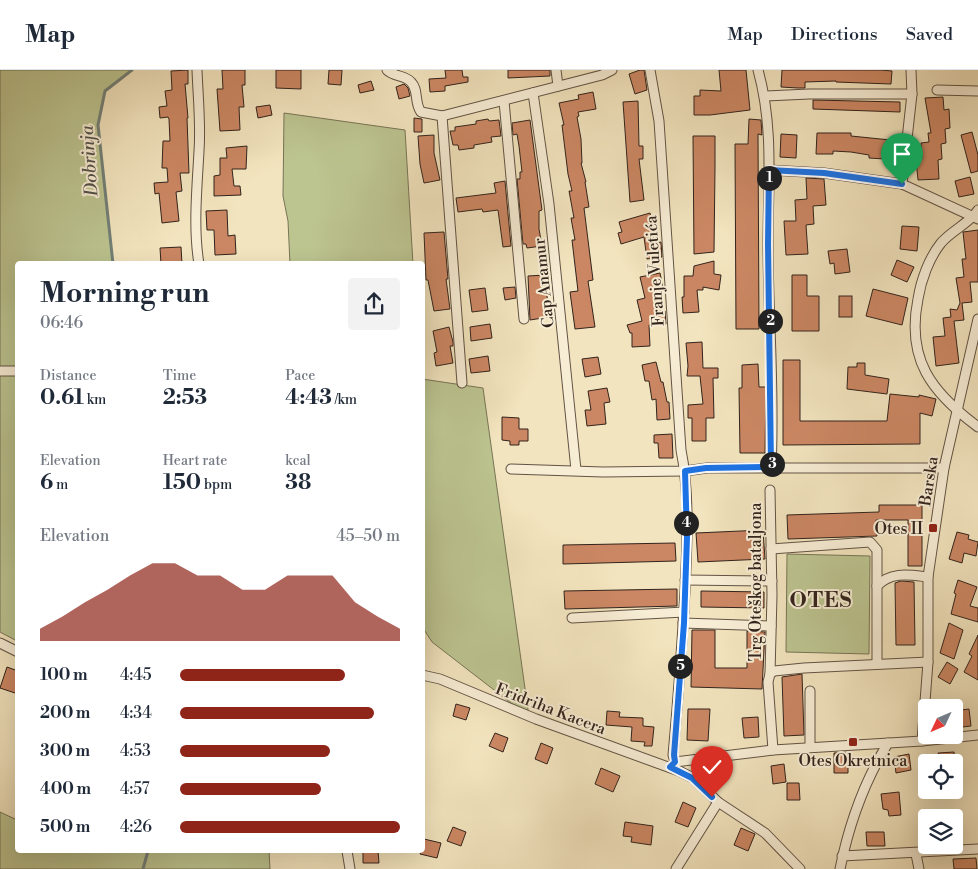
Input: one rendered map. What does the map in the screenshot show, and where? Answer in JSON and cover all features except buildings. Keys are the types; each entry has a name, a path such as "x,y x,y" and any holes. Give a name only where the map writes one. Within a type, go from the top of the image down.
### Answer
{"street":[{"path":"197,70 199,150 196,185 198,260"},
{"path":"387,70 393,75 409,79 412,83 417,106 421,112 442,116 602,75 612,70"},
{"path":"556,70 558,86"},
{"name":"Franje Vuletića","path":"650,70 659,121 681,450 685,471"},
{"path":"758,70 766,96 769,120 768,244 771,467"},
{"path":"902,184 912,94 911,70"},
{"path":"937,90 978,90"},
{"name":"Cap Anamur","path":"533,93 549,204 576,470"},
{"path":"766,96 912,94"},
{"name":"Cap Anamur","path":"504,100 524,319"},
{"path":"442,116 462,383"},
{"path":"769,170 824,173 902,184 977,215"},
{"path":"977,215 955,229 941,244 921,284 913,324 916,348 924,371 933,385 956,409 978,427"},
{"name":"Barska","path":"925,699 928,662 928,577 944,468 978,319"},
{"path":"0,371 15,371"},
{"path":"511,469 603,472 771,467 944,468"},
{"path":"685,471 687,537 684,623 672,764 773,750 918,741"},
{"name":"Trg Oteškog bataljona","path":"770,490 772,581 770,674 768,682 773,750"},
{"path":"771,550 870,542 877,550 877,664"},
{"path":"877,586 888,577 905,575 928,577"},
{"path":"685,580 772,581"},
{"path":"572,618 684,612"},
{"path":"684,623 771,626"},
{"path":"0,643 15,650"},
{"name":"Trg Oteškog bataljona","path":"770,674 779,670 804,668 928,662"},
{"name":"Fridriha Kacera","path":"425,676 440,679 536,720 672,764 692,778 718,802 765,833 800,869"},
{"path":"810,691 810,747"},
{"path":"963,737 978,735"},
{"path":"840,869 855,808 877,761 888,743"},
{"path":"676,869 718,802"},
{"path":"842,856 916,854 978,849"},
{"path":"347,853 350,869"},
{"path":"916,854 919,869"}],"green space":[{"path":"0,70 132,70 105,91 98,125 113,261 15,261 15,640 0,632"},
{"path":"284,113 405,130 413,261 290,261 288,221 283,196"},
{"path":"425,379 483,388 529,717 432,642 425,631"},
{"path":"787,554 870,556 869,654 786,652"},
{"path":"0,812 15,819 15,853 269,853 270,869 0,869"}],"waterway":[{"name":"Dobrinja","path":"113,261 98,125 105,91 132,70"},
{"name":"Dobrinja","path":"143,869 147,853"}],"place":[{"name":"Otes II","path":"933,528"},
{"name":"Otes Okretnica","path":"853,742"}],"district":[{"name":"OTES","path":"821,600"}],"route":[{"path":"712,797 692,778 670,767 675,762 684,623 687,537 685,471 706,468 771,467 769,170 824,173 902,184"}]}
